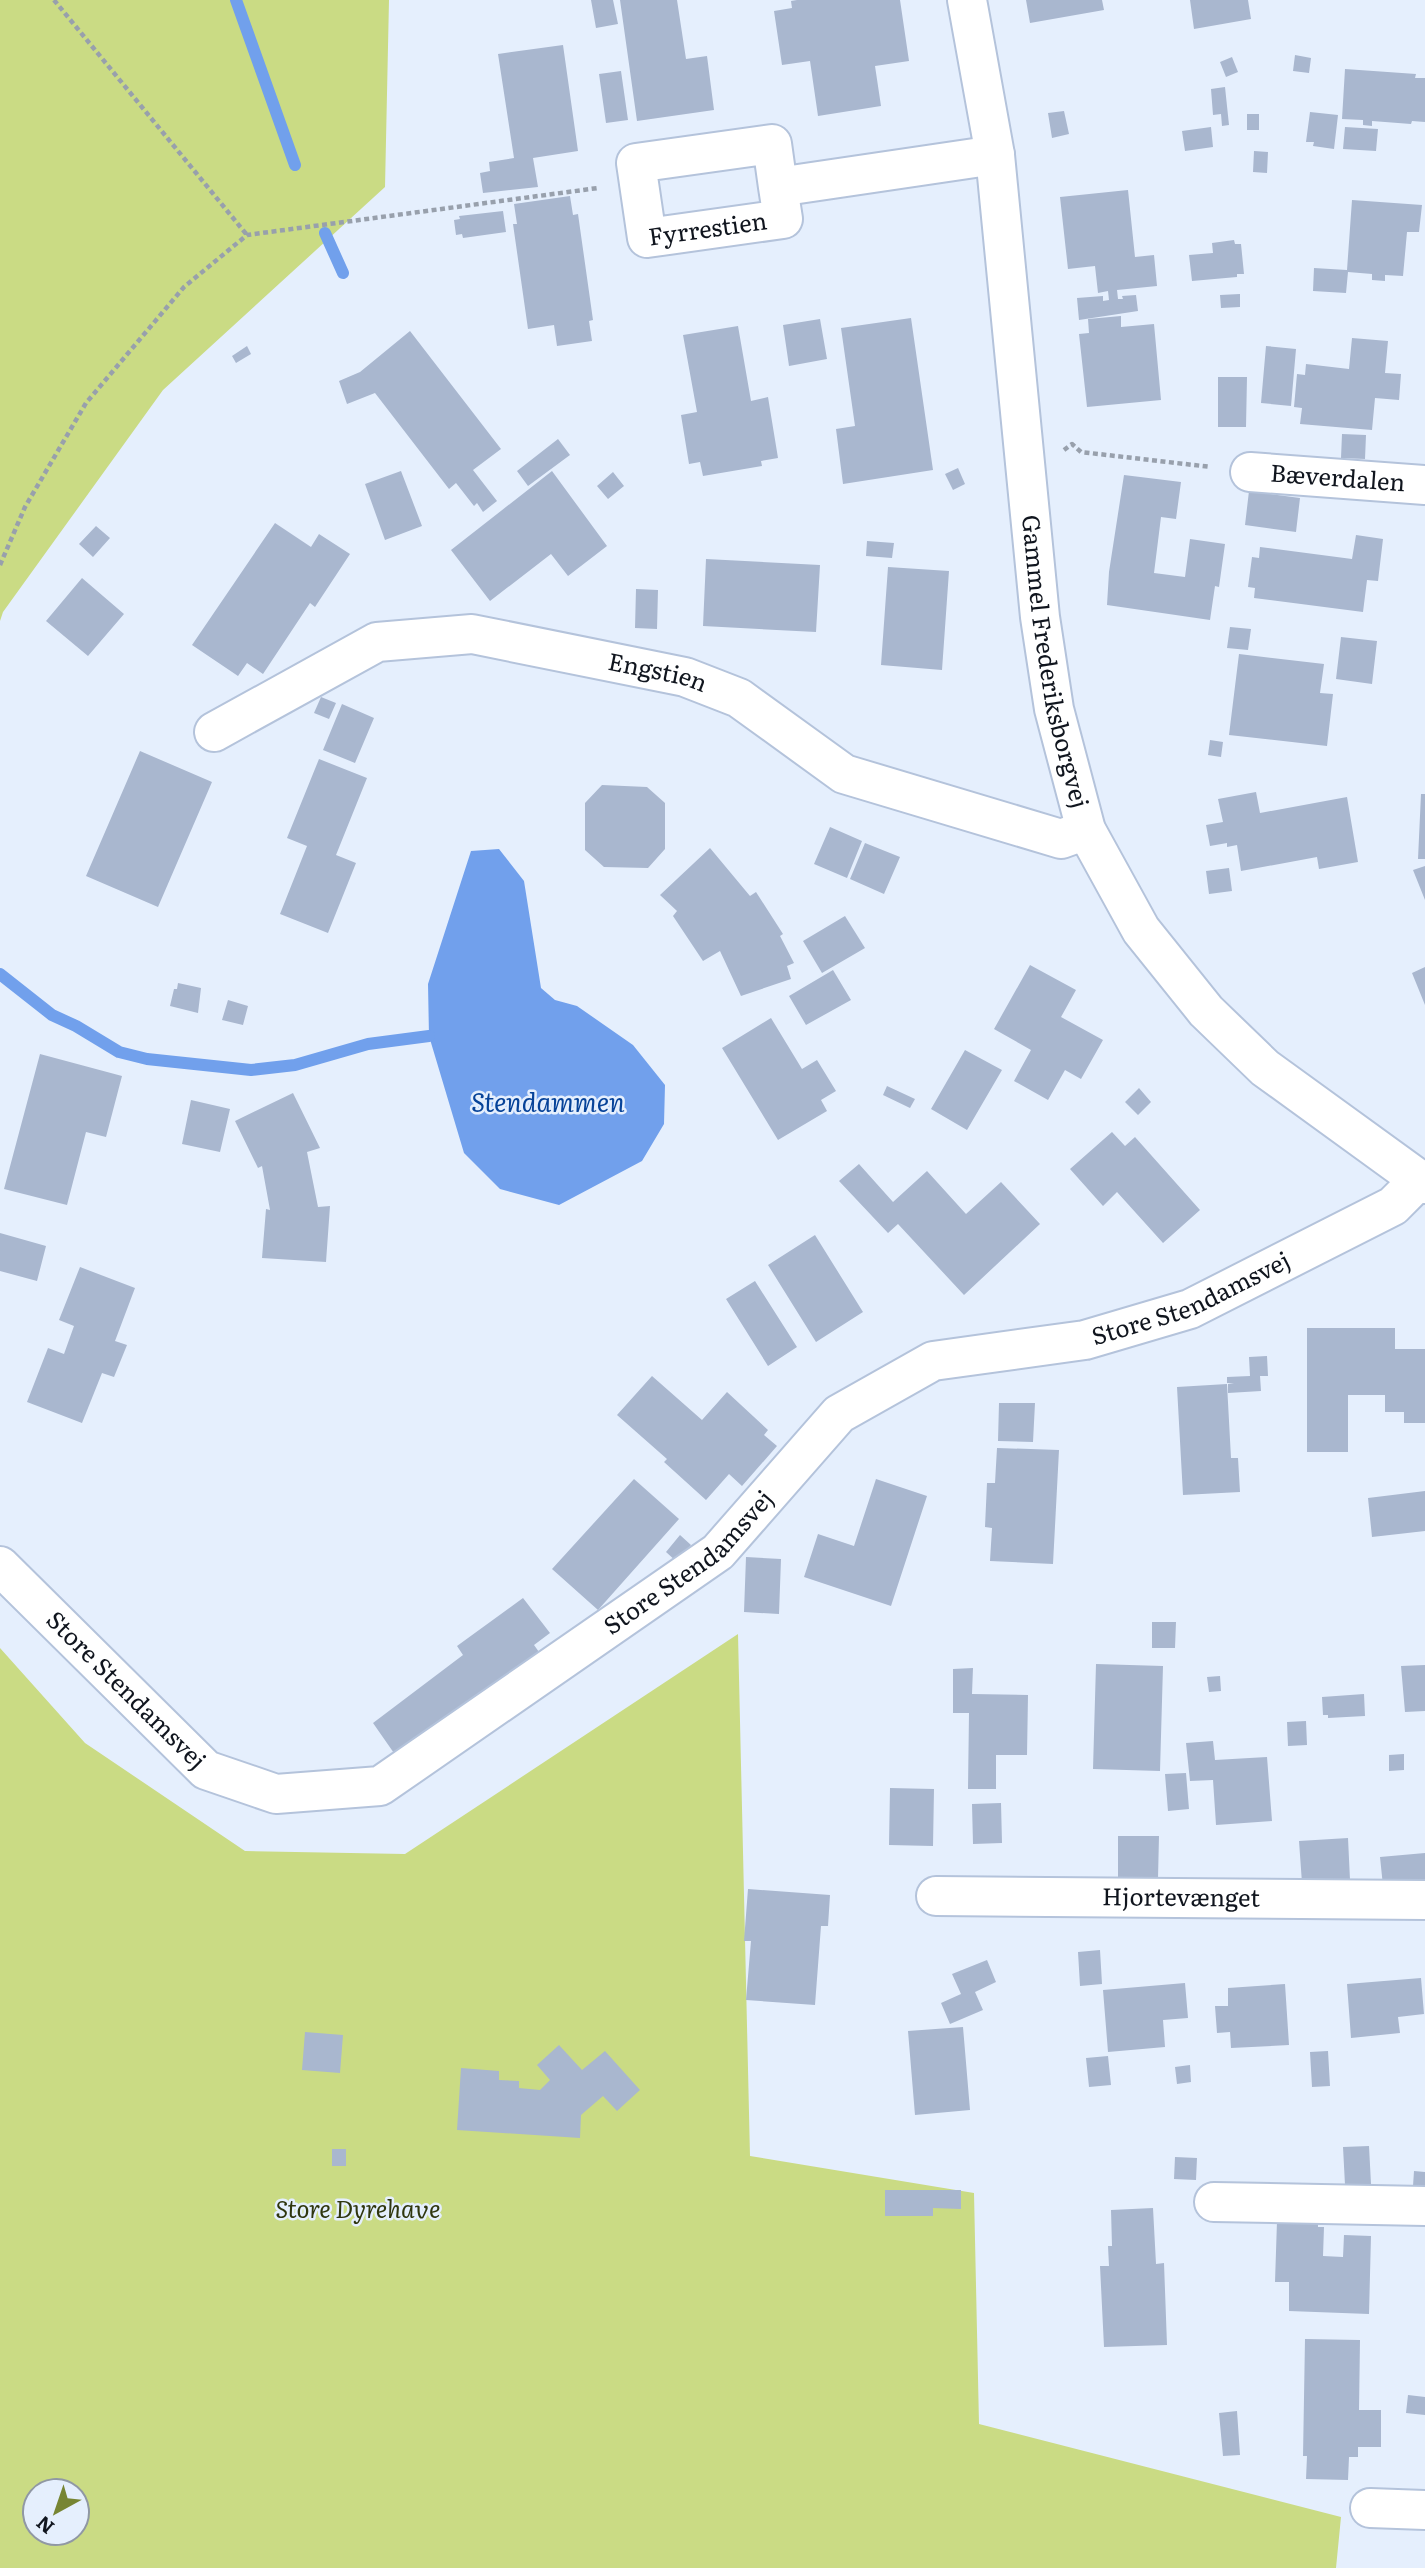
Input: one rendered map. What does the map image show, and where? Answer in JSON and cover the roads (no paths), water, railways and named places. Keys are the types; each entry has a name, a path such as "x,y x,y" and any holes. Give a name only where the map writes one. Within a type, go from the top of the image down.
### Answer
{"street":[{"name":"Gammel Frederiksborgvej","path":"967,0 995,155 1040,617 1054,709 1086,830 1141,930 1206,1011 1265,1068 1422,1182"},
{"name":"Fyrrestien","path":"772,144 778,187 783,219 647,238 636,163 772,144"},
{"name":"Fyrrestien","path":"778,187 995,155"},
{"name":"Bæverdalen","path":"1250,472 1425,485"},
{"name":"Engstien","path":"214,732 377,642 472,634 685,677 739,698 844,774 1061,839 1086,830"},
{"name":"Store Stendamsvej","path":"0,1566 206,1770 276,1794 380,1786 718,1552 839,1414 933,1361 1085,1340 1190,1309 1393,1206 1422,1182"},
{"name":"Hjortevænget","path":"936,1896 1425,1900"},
{"path":"1214,2202 1425,2206"},
{"path":"1370,2508 1425,2510"}],"water":[{"name":"Stendammen","path":"499,849 524,881 541,988 555,1000 577,1006 633,1045 665,1085 664,1124 642,1161 559,1205 500,1189 464,1153 429,1036 428,984 471,851"}],"waterway":[{"path":"236,0 295,165"},
{"path":"325,233 343,273"},
{"path":"0,974 52,1015 119,1052 147,1059 251,1070 295,1065 368,1044 429,1036"}],"park label":[{"name":"Store Dyrehave","path":"358,2210"}]}
